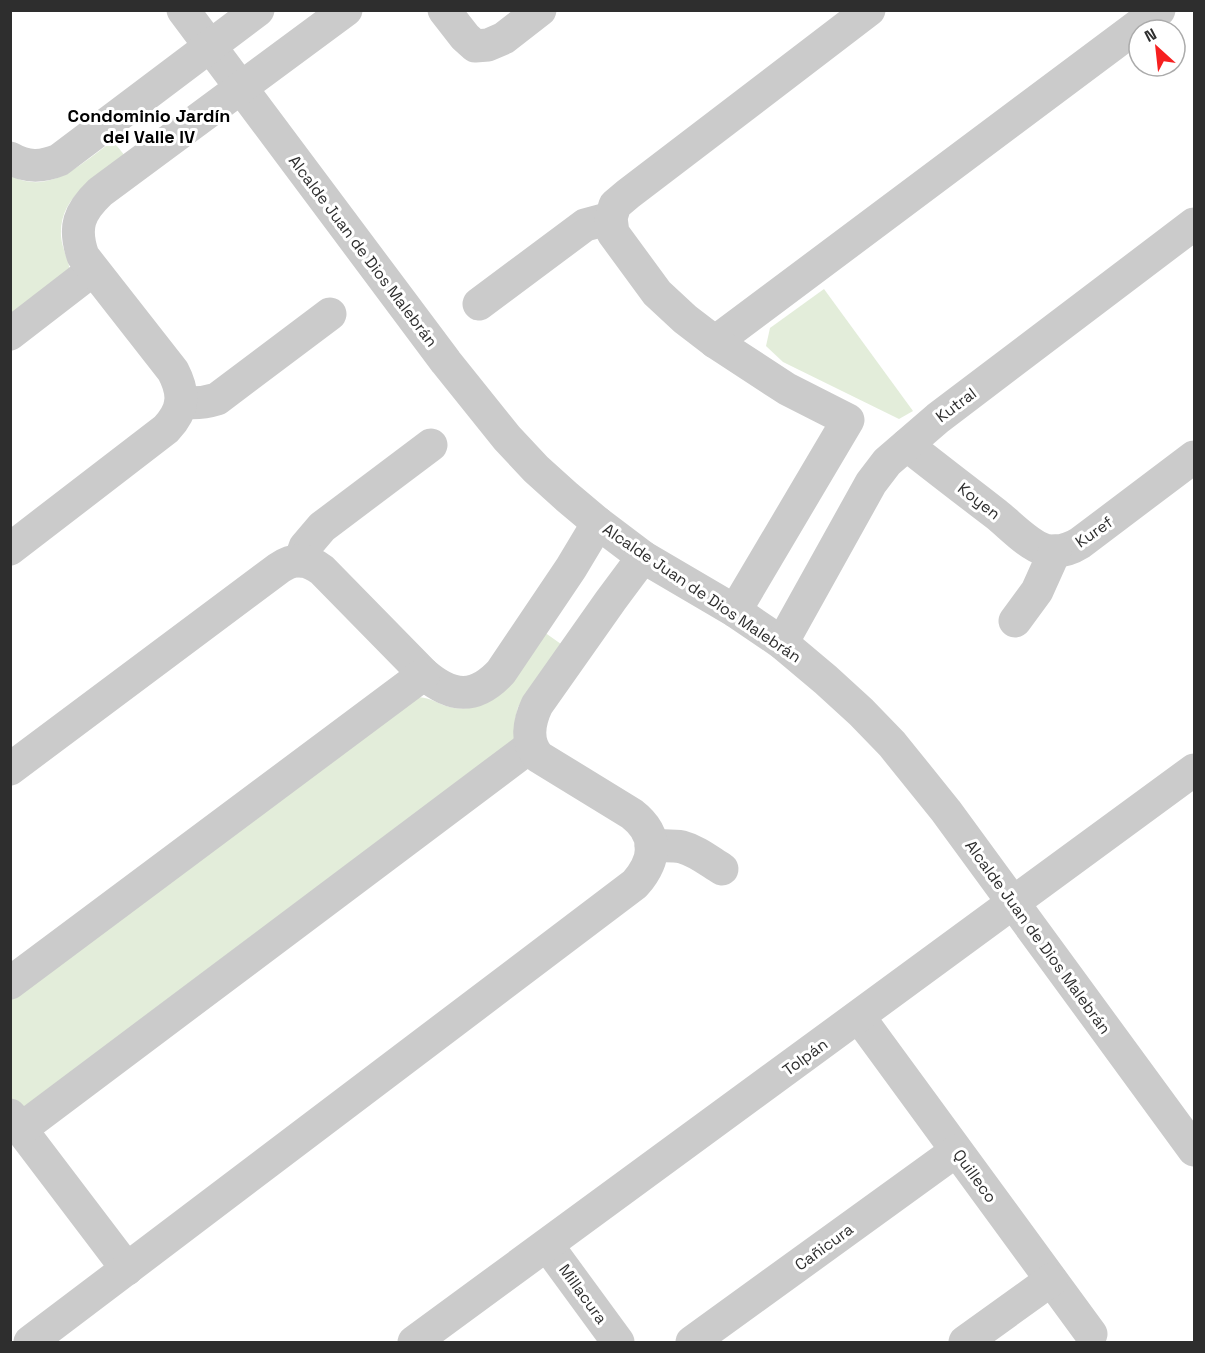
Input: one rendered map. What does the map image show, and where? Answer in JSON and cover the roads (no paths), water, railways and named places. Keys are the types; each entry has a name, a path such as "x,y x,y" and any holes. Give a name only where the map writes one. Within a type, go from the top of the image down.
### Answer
{"street":[{"name":"Alcalde Juan de Dios Malebrán","path":"183,10 446,362 507,438 537,469 598,523 643,557 735,611 782,644 826,680 892,744 946,811 1194,1150"},
{"path":"10,158 17,162 38,166 49,165 59,160 258,10"},
{"path":"10,549 166,429 179,412 181,393 173,371 83,256 78,224 83,212 100,192 345,10"},
{"path":"444,10 465,38 475,46 488,45 504,38 540,10"},
{"path":"735,611 848,420 787,389 715,342 685,319 657,293 613,233 611,218 615,205 628,194 869,10"},
{"path":"715,342 1159,10"},
{"path":"479,304 585,225 611,218"},
{"name":"Kutral","path":"782,644 871,483 887,462 938,418 1194,224"},
{"path":"10,334 93,270"},
{"path":"181,402 194,404 217,399 330,314"},
{"path":"300,561 305,547 322,527 431,445"},
{"name":"Koyen","path":"907,445 1031,542 1038,547 1055,551"},
{"name":"Kuref","path":"1015,621 1044,579 1055,551 1080,543 1194,457"},
{"path":"10,769 279,568 300,561 309,562 322,570 424,674 442,687 459,692 477,690 494,679 508,662 598,523"},
{"path":"30,1342 634,884 644,874 649,865 651,846 648,831 638,818 545,762 534,752 529,732 537,705 643,557"},
{"path":"10,983 424,674"},
{"path":"127,1269 16,1122 531,746"},
{"name":"Tolpán","path":"414,1342 1194,772"},
{"path":"651,846 682,847 691,850 722,870"},
{"name":"Quilleco","path":"859,1017 1091,1334"},
{"name":"Cañicura","path":"692,1342 956,1151"},
{"name":"Millacura","path":"547,1245 618,1342"},
{"path":"965,1342 1051,1280"}],"district":[{"name":"Condominio Jardín del Valle IV","path":"149,125"}]}
